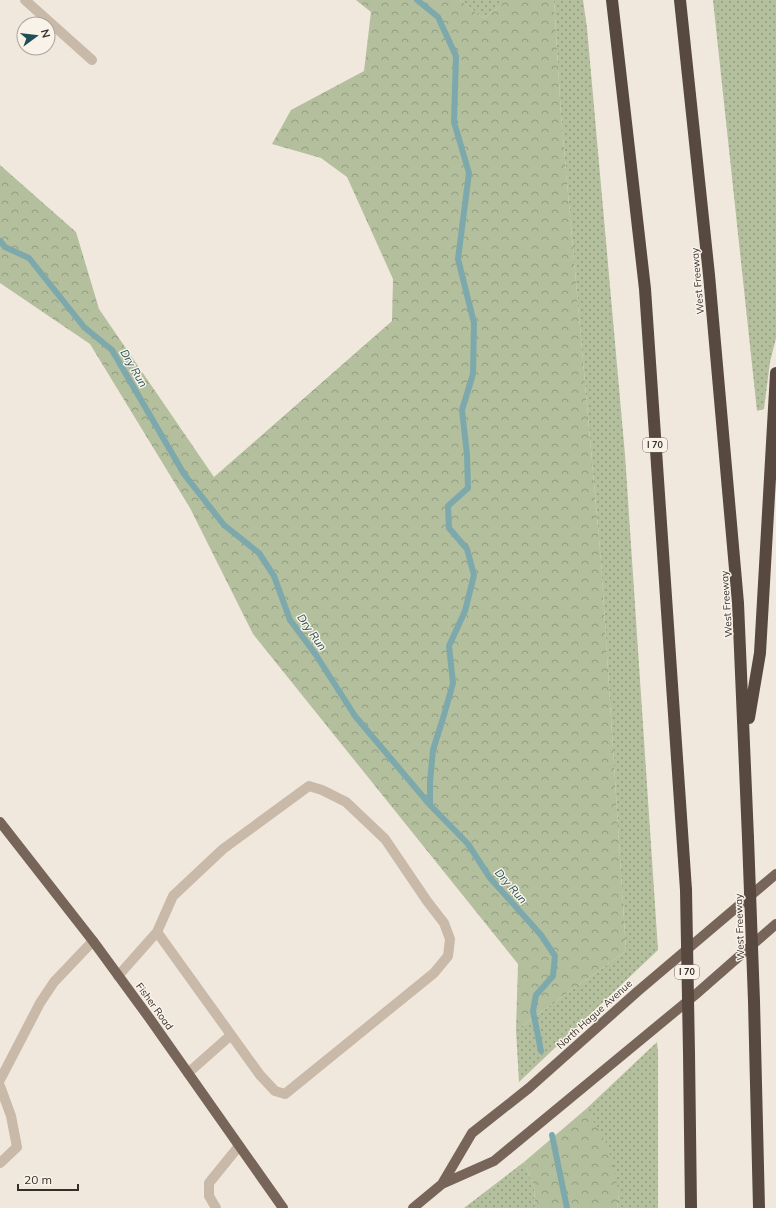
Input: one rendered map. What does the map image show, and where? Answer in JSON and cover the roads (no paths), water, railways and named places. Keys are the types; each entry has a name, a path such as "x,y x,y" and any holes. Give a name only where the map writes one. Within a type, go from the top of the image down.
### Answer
{"highway":[{"name":"I 70","path":"612,0 644,289 686,890 691,1208"},
{"name":"West Freeway","path":"680,0 709,275 738,603 745,745 754,1001 759,1208"},
{"path":"745,745 760,653 776,373"}],"main road":[{"name":"Fisher Road","path":"0,822 93,941 283,1208"},
{"name":"North Hague Avenue","path":"442,1184 472,1133 528,1088 776,874"},
{"name":"North Hague Avenue","path":"412,1208 442,1184 494,1161 695,995 776,924"}],"street":[{"path":"25,0 92,60"},
{"path":"118,976 158,932 173,896 223,849 309,786 322,790 346,802 385,839 423,896 444,923 450,939 448,956 434,973 285,1094 275,1091 260,1075 158,932"},
{"path":"0,1080 54,982 93,941"},
{"path":"188,1073 231,1035"},
{"path":"0,1086 11,1116 17,1147 0,1163"},
{"path":"216,1208 209,1196 209,1183 238,1146"}],"waterway":[{"path":"417,0 438,17 456,56 454,122 469,173 458,259 474,323 473,374 462,410 467,455 468,488 448,506 449,528 467,549 474,575 465,611 449,646 453,683 433,750 430,782 430,805"},
{"name":"Dry Run","path":"0,241 5,247 29,258 84,327 112,350 184,474 224,525 259,553 274,576 290,620 316,655 355,716 430,805 468,844 490,878 541,935 555,956 553,976 536,995 533,1011 541,1051"},
{"name":"Dry Run","path":"552,1135 567,1208"}]}
